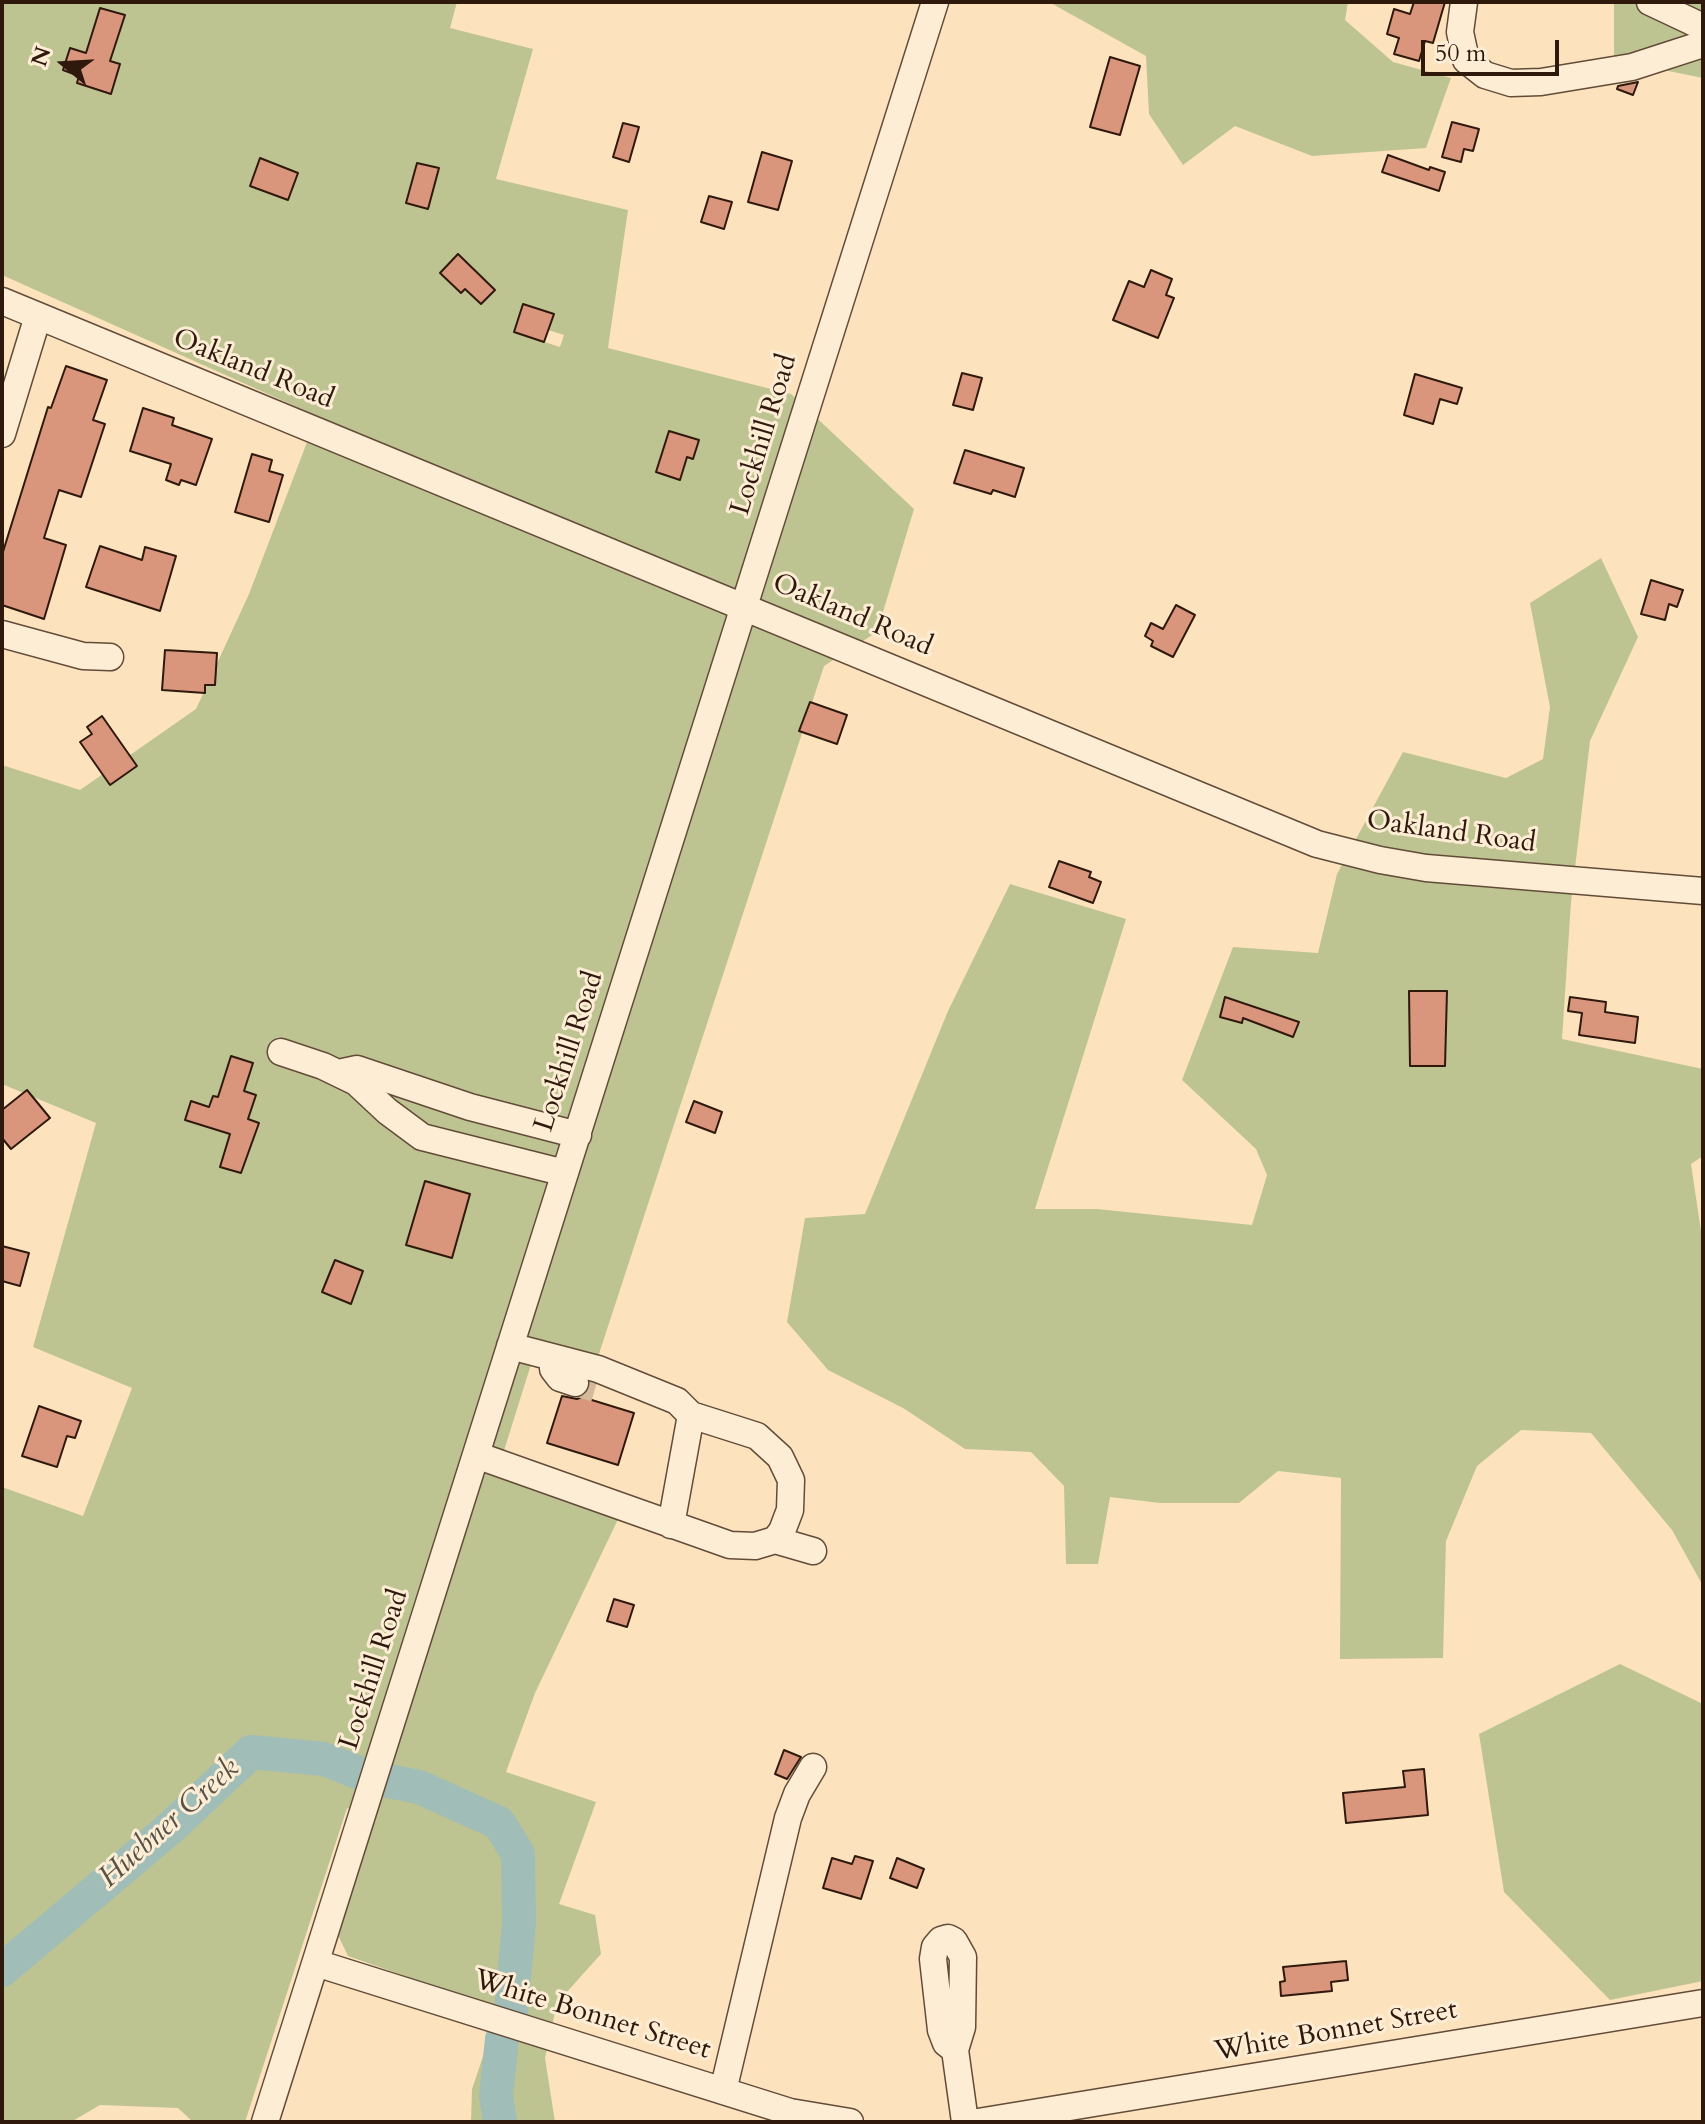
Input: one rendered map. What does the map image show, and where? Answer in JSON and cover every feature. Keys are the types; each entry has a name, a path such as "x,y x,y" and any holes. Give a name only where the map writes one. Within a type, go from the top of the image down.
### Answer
{"street":[{"name":"Lockhill Road","path":"265,2122 935,2"},
{"path":"1464,2 1460,32 1466,60 1485,75 1511,83 1541,82 1632,67 1703,44"},
{"path":"1650,2 1703,27"},
{"name":"Oakland Road","path":"2,301 1317,844 1426,868 1703,891"},
{"path":"2,434 38,316"},
{"path":"2,634 83,656 110,657"},
{"path":"281,1052 356,1082 387,1111 422,1137 565,1173"},
{"path":"338,1073 357,1069 470,1107 578,1135"},
{"path":"510,1346 598,1369 677,1401 691,1415 757,1436 780,1457 791,1480 790,1510 775,1540"},
{"path":"553,1358 553,1369 560,1378 585,1386 609,1388 630,1383"},
{"path":"671,1525 691,1415"},
{"path":"476,1455 730,1545 755,1546 775,1540 813,1551"},
{"path":"723,2091 788,1818 797,1794 813,1767"},
{"name":"White Bonnet Street","path":"316,1963 790,2112 850,2122"},
{"name":"White Bonnet Street","path":"978,2122 1703,2003"},
{"path":"955,2050 965,2122"}],"green space":[{"path":"2,2 457,2 450,28 533,49 496,179 628,210 608,348 791,394 914,509 877,632 824,666 597,1360 538,1342 497,1473 621,1513 535,1693 506,1772 596,1802 559,1904 595,1915 601,1954 557,2003 545,2058 555,2122 471,2122 472,2089 499,2009 348,1956 338,1935 373,1817 347,1808 245,2122 193,2122 178,2108 100,2105 71,2122 2,2122 2,1487 83,1516 132,1388 33,1347 96,1123 2,1084 2,765 80,790 196,709 249,594 317,416 2,275","holes":["100,8 125,16 110,61 120,64 110,94 77,84 79,76 63,70 70,48 98,57 91,37","260,159 298,173 288,200 250,185","416,163 438,169 428,209 406,203","458,255 495,290 481,304 465,289","523,304 554,314 548,330 564,335 560,347 514,332","670,431 699,441 693,459 687,457 679,480 657,472","253,1063 244,1091 256,1096 248,1119 259,1123 253,1141 185,1119 191,1102 209,1107 213,1096 218,1097","224,1153 245,1159 241,1173 220,1167","425,1182 470,1194 407,1244","335,1260 363,1271 350,1303 322,1292"]},
{"path":"1049,2 1348,2 1345,20 1393,62 1451,78 1426,148 1312,156 1235,126 1183,165 1149,114 1146,56"},
{"path":"1614,2 1703,2 1703,78 1614,60"},
{"path":"1601,558 1638,637 1590,741 1571,902 1562,1039 1703,1069 1703,1156 1691,1164 1703,1245 1703,1586 1672,1530 1591,1433 1521,1430 1477,1466 1446,1541 1443,1658 1340,1659 1341,1478 1278,1471 1239,1503 1160,1503 1110,1497 1098,1564 1066,1564 1064,1486 1031,1452 965,1449 903,1408 828,1370 787,1322 805,1218 865,1214 948,1011 1010,884 1126,919 1035,1209 1097,1209 1252,1225 1267,1175 1256,1149 1182,1080 1233,947 1318,953 1337,874 1403,752 1506,778 1543,759 1550,707 1530,603","holes":["1447,991 1445,1066 1410,1066 1409,992","1225,997 1247,1003 1242,1023 1220,1017","1265,1010 1298,1022 1293,1036 1260,1024"]},
{"path":"1620,1664 1703,1704 1703,1981 1610,2000 1504,1892 1479,1734"}],"building":[{"path":"1414,2 1445,2 1433,43 1425,41 1419,61 1394,54 1399,38 1387,34 1394,9 1410,14"},
{"path":"100,8 125,15 110,61 120,64 111,94 77,83 79,76 63,70 70,48 86,53"},
{"path":"1110,57 1140,66 1120,135 1090,127"},
{"path":"1638,82 1633,95 1617,89 1618,86"},
{"path":"1452,122 1479,129 1473,151 1464,149 1461,162 1442,157"},
{"path":"623,123 639,127 629,162 613,157"},
{"path":"762,152 792,161 778,210 748,202"},
{"path":"1388,155 1429,170 1430,167 1445,172 1439,191 1382,172"},
{"path":"260,158 298,173 288,200 250,186"},
{"path":"417,163 439,168 428,209 406,203"},
{"path":"709,196 732,202 724,229 701,222"},
{"path":"458,254 495,290 481,304 465,289 461,293 440,273"},
{"path":"1151,270 1172,279 1166,295 1174,298 1158,338 1113,320 1129,281 1144,287"},
{"path":"523,304 554,314 544,342 514,332"},
{"path":"66,366 107,380 93,420 105,424 81,497 59,490 44,538 66,545 44,619 2,605 2,555 48,407 51,408"},
{"path":"962,373 982,378 973,410 953,405"},
{"path":"1415,374 1462,388 1457,404 1440,399 1433,424 1404,415"},
{"path":"143,408 174,418 172,425 212,439 196,485 181,480 179,485 166,480 171,464 130,451"},
{"path":"669,431 699,440 693,459 687,457 680,480 656,472"},
{"path":"965,450 1024,468 1015,497 993,490 991,494 954,483"},
{"path":"252,454 272,460 269,471 283,475 269,522 235,512"},
{"path":"100,546 142,560 145,547 176,556 160,611 86,587"},
{"path":"1651,580 1683,590 1677,607 1669,604 1665,620 1641,614"},
{"path":"1176,605 1195,615 1173,657 1151,646 1153,641 1145,636 1151,623 1163,629"},
{"path":"165,650 217,653 215,685 205,685 205,693 162,690"},
{"path":"810,702 847,715 837,744 799,731"},
{"path":"102,716 137,766 110,785 80,742 92,734 87,727"},
{"path":"1059,861 1091,872 1089,877 1101,882 1093,903 1049,887"},
{"path":"1409,991 1447,991 1445,1066 1410,1066"},
{"path":"1225,997 1299,1022 1293,1037 1243,1018 1242,1023 1220,1017"},
{"path":"1570,997 1606,1002 1605,1012 1638,1017 1635,1043 1579,1035 1582,1013 1568,1011"},
{"path":"231,1056 253,1063 244,1091 256,1095 248,1119 259,1123 241,1173 220,1167 230,1134 185,1120 191,1101 209,1107 213,1096 218,1097"},
{"path":"27,1090 50,1118 11,1149 2,1138 2,1110"},
{"path":"694,1101 722,1112 715,1133 686,1122"},
{"path":"425,1181 470,1194 452,1258 406,1245"},
{"path":"2,1246 29,1253 20,1286 2,1281"},
{"path":"335,1260 363,1271 351,1304 322,1292"},
{"path":"562,1396 582,1397 634,1413 618,1465 547,1443"},
{"path":"39,1406 81,1421 75,1438 67,1436 57,1467 22,1456"},
{"path":"614,1599 634,1605 627,1627 607,1621"},
{"path":"784,1750 801,1757 787,1779 775,1774"},
{"path":"1424,1769 1428,1815 1346,1823 1343,1793 1405,1787 1403,1771"},
{"path":"855,1856 873,1861 861,1899 823,1888 832,1858 852,1864"},
{"path":"897,1858 924,1869 917,1888 890,1878"},
{"path":"1346,1961 1348,1980 1331,1982 1332,1991 1281,1996 1280,1982 1285,1981 1283,1967"}],"waterway":[{"name":"Huebner Creek","path":"2,1970 168,1830 251,1752 324,1759 362,1774"},
{"name":"Huebner Creek","path":"388,1781 419,1787 499,1823 518,1854 519,1923 511,2013"},
{"name":"Huebner Creek","path":"500,2122 496,2096 502,2039"}],"tunnel":[{"path":"575,1383 595,1389"}]}
